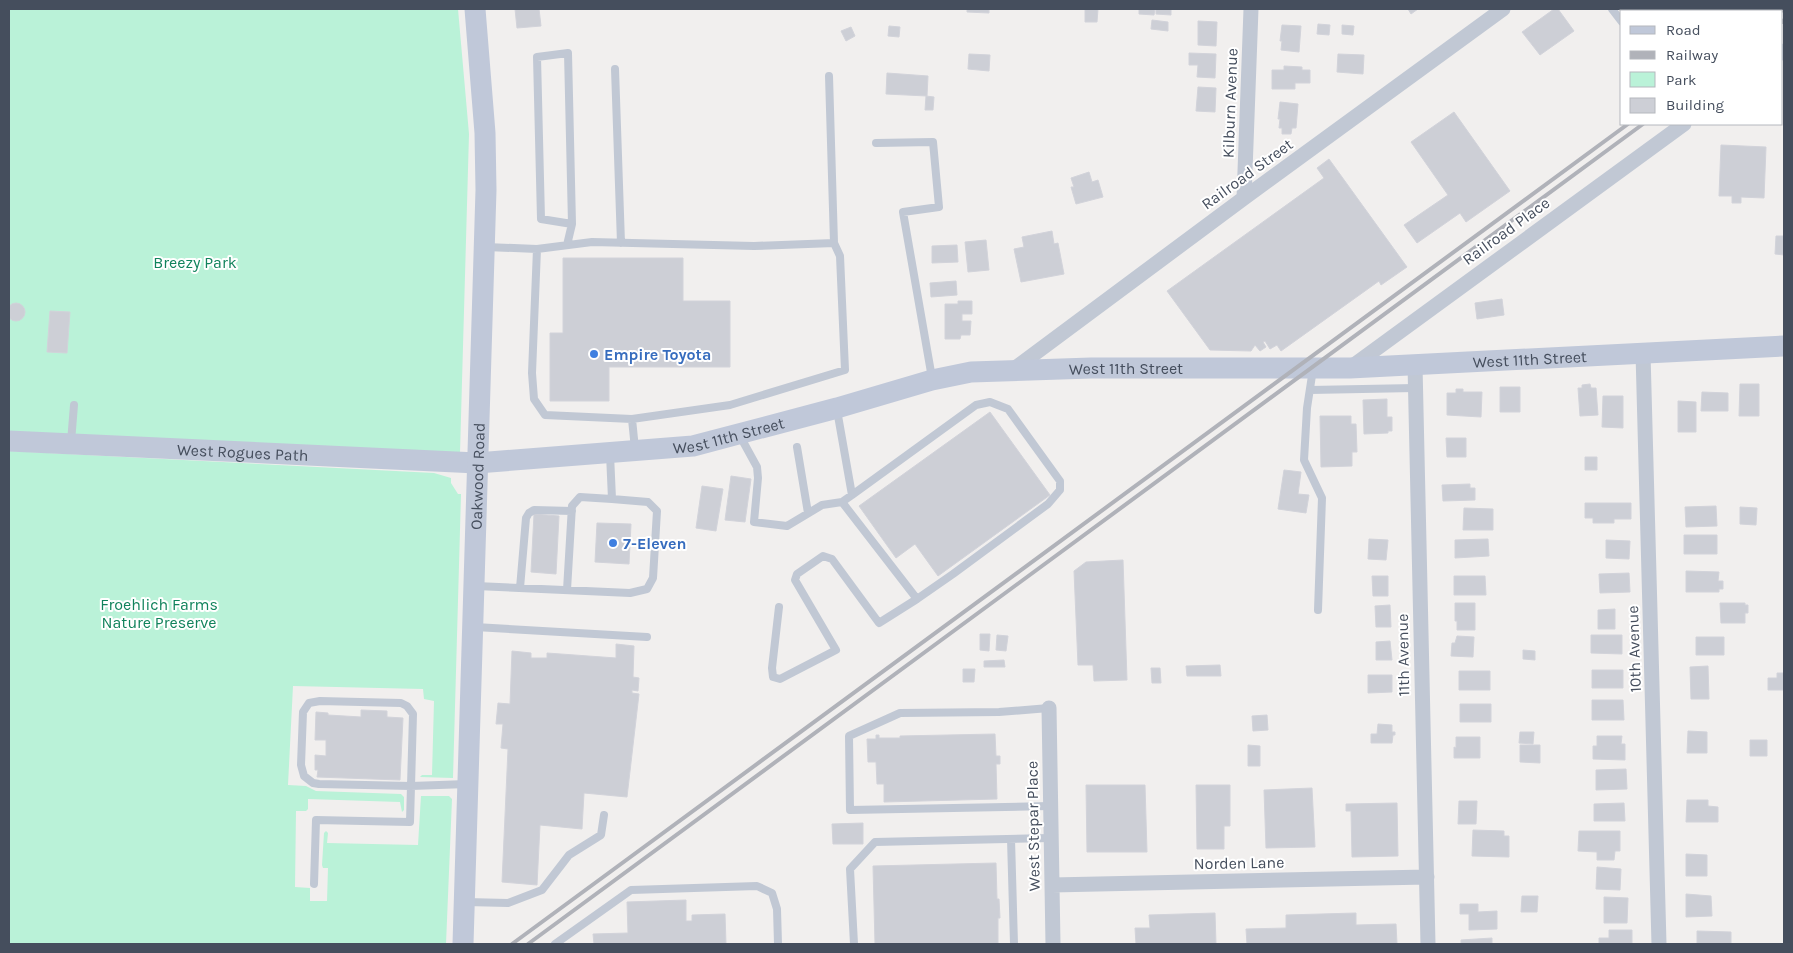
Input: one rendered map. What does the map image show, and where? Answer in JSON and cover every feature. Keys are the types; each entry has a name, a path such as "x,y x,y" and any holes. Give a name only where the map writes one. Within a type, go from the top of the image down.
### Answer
{"street":[{"name":"Oakwood Road","path":"463,944 484,247 485,133 475,9"},
{"name":"Kilburn Avenue","path":"1244,198 1251,9"},
{"name":"Railroad Street","path":"1014,369 1503,9"},
{"name":"Railroad Place","path":"1350,368 1683,125"},
{"name":"West 11th Street","path":"477,463 693,446 837,408 932,380 970,372 1014,369 1350,368 1384,377 1414,366 1784,346"},
{"name":"10th Avenue","path":"1643,353 1659,944"},
{"name":"11th Avenue","path":"1414,366 1428,944"},
{"name":"West Rogues Path","path":"9,441 477,463"},
{"name":"West Stepar Place","path":"1049,708 1053,944"},
{"name":"Norden Lane","path":"1052,885 1427,876"}],"lane":[{"path":"1612,9 1620,19"},
{"path":"567,245 572,224 568,54 536,58 540,219 572,224"},
{"path":"615,70 621,242"},
{"path":"536,249 532,373 534,399 545,415 632,419 730,405 845,370 840,256 834,243 829,76"},
{"path":"876,144 933,142 939,207 903,212 932,380"},
{"path":"484,247 536,249 592,242 754,246 834,243"},
{"path":"1313,369 1307,408 1304,460 1322,498 1318,610"},
{"path":"1310,390 1384,377 1415,388"},
{"path":"739,434 758,472 754,522 787,526 822,505 842,502 976,406 990,402 1008,409 1060,481 1060,490 1048,504 954,574 879,623 832,559 823,556 797,574 795,580 836,650 780,679 773,677 772,668 779,607"},
{"path":"71,444 74,405"},
{"path":"837,408 852,495"},
{"path":"632,419 635,451"},
{"path":"797,447 808,513"},
{"path":"610,453 612,499"},
{"path":"474,586 630,593 647,590 653,578 658,511 648,502 580,497 572,506 567,590"},
{"path":"842,502 917,599"},
{"path":"520,588 525,532 529,513 534,510 572,511"},
{"path":"473,627 647,637"},
{"path":"314,884 316,820 410,822 411,786 413,714 407,706 401,703 320,701 309,703 303,712 301,766 304,776 313,783 411,786 469,784"},
{"path":"1049,708 999,712 900,713 849,736 849,746 850,810 1050,806"},
{"path":"464,902 508,903 542,890 569,855 601,835 604,815"},
{"path":"854,944 850,869 875,842 1050,838"},
{"path":"1011,839 1014,944"},
{"path":"556,944 632,890 757,886 772,893 777,909 778,944"}],"green space":[{"name":"Breezy Park","path":"9,9 458,9 469,134 460,453 9,433"},
{"name":"Froehlich Farms Nature Preserve","path":"9,451 434,473 451,478 451,483 458,494 461,494 453,778 420,777 422,775 432,775 434,701 424,699 423,689 293,686 288,785 306,786 316,791 401,794 404,797 404,810 402,812 400,802 308,799 308,809 306,811 296,811 295,887 310,888 310,901 327,901 328,868 323,868 322,865 324,833 326,831 328,833 327,843 418,845 421,796 449,796 452,799 446,944 9,944"}],"building":[{"path":"515,9 539,9 541,26 517,28"},
{"path":"967,9 989,9 989,13 967,12"},
{"path":"1085,9 1098,9 1097,22 1085,22"},
{"path":"1139,9 1155,9 1154,15 1139,14"},
{"path":"1156,9 1171,9 1171,15 1156,14"},
{"path":"1408,9 1418,9 1411,14"},
{"path":"1554,9 1558,9 1574,31 1540,55 1522,32"},
{"path":"1623,9 1726,9 1724,10"},
{"path":"1152,20 1168,22 1168,31 1151,29"},
{"path":"1198,21 1217,22 1216,46 1198,45"},
{"path":"1318,24 1330,25 1329,35 1317,34"},
{"path":"1282,25 1301,26 1299,52 1281,50"},
{"path":"1342,25 1354,26 1353,35 1342,34"},
{"path":"889,26 900,27 899,37 888,36"},
{"path":"851,27 855,36 846,41 841,31"},
{"path":"1189,53 1216,54 1215,78 1197,77 1198,65 1189,65"},
{"path":"969,54 990,55 989,71 968,69"},
{"path":"1338,54 1364,55 1363,74 1337,72"},
{"path":"1284,66 1302,67 1302,70 1310,70 1310,83 1295,83 1295,89 1272,89 1272,70 1284,70"},
{"path":"887,73 928,76 927,96 886,94"},
{"path":"1198,87 1216,88 1215,112 1196,111"},
{"path":"926,96 934,97 933,110 925,110"},
{"path":"1280,102 1298,104 1296,128 1292,128 1291,134 1282,134 1282,128 1279,128"},
{"path":"1454,112 1510,191 1466,222 1460,213 1417,243 1404,225 1448,195 1411,142"},
{"path":"1721,145 1766,147 1764,198 1741,197 1741,203 1732,203 1732,196 1719,196"},
{"path":"1329,159 1407,267 1381,285 1379,281 1281,351 1277,345 1270,349 1265,341 1263,342 1266,347 1260,351 1255,345 1251,351 1210,350 1167,291 1324,178 1317,168"},
{"path":"1089,172 1092,182 1098,180 1103,197 1076,204 1071,187 1074,187 1071,178"},
{"path":"1052,231 1054,244 1058,243 1064,274 1021,282 1014,249 1024,247 1022,237"},
{"path":"1776,236 1784,236 1784,255 1775,254"},
{"path":"986,240 989,270 968,272 965,242"},
{"path":"957,245 958,262 932,263 932,246"},
{"path":"563,258 683,258 683,301 730,301 730,367 609,367 609,401 550,401 550,333 563,333"},
{"path":"956,281 957,295 931,297 930,283"},
{"path":"1502,299 1504,315 1477,319 1475,303"},
{"path":"958,301 972,301 972,314 962,314 962,321 971,321 970,335 961,335 960,339 945,339 945,304 958,304"},
{"path":"16,303 22,306 25,312 22,318 16,321 10,318 7,312 10,306"},
{"path":"50,311 70,312 67,353 47,352"},
{"path":"1590,384 1591,388 1596,388 1598,415 1580,416 1578,388 1582,388 1582,385"},
{"path":"1740,384 1759,384 1759,416 1739,416"},
{"path":"1500,387 1520,387 1520,412 1500,412"},
{"path":"1456,389 1463,389 1463,392 1482,392 1481,417 1447,415 1447,393 1456,393"},
{"path":"1702,392 1728,393 1728,411 1701,411"},
{"path":"1603,396 1623,396 1623,428 1602,427"},
{"path":"1387,399 1387,417 1392,417 1392,431 1388,431 1388,433 1364,434 1363,400"},
{"path":"1678,401 1696,402 1696,432 1678,432"},
{"path":"990,412 1050,495 938,576 915,544 896,558 859,506"},
{"path":"1320,416 1351,416 1351,424 1356,424 1357,452 1352,452 1352,466 1321,467"},
{"path":"1446,438 1466,438 1466,457 1447,457"},
{"path":"1585,457 1597,457 1597,470 1585,470"},
{"path":"1284,470 1301,472 1298,494 1309,495 1306,513 1278,509"},
{"path":"731,476 751,479 745,522 725,520"},
{"path":"1470,484 1470,488 1475,488 1475,500 1443,501 1442,485"},
{"path":"702,486 723,489 716,531 696,528"},
{"path":"1585,503 1631,503 1631,519 1614,519 1614,523 1593,523 1593,518 1585,518"},
{"path":"1716,506 1717,526 1686,527 1685,507"},
{"path":"1740,507 1757,508 1756,525 1740,524"},
{"path":"1464,508 1493,509 1493,530 1463,530"},
{"path":"534,514 559,516 556,574 531,572"},
{"name":"7-Eleven","path":"597,523 631,524 629,564 595,562"},
{"path":"1684,535 1717,535 1717,554 1684,554"},
{"path":"1369,539 1388,540 1386,560 1368,559"},
{"path":"1488,539 1489,556 1455,558 1455,540"},
{"path":"1606,540 1630,541 1629,559 1606,558"},
{"path":"1123,560 1127,680 1094,681 1093,665 1078,665 1074,571 1086,562"},
{"path":"1686,571 1719,572 1718,581 1723,581 1723,589 1719,589 1719,592 1686,592"},
{"path":"1629,573 1630,592 1600,593 1599,574"},
{"path":"1372,576 1388,576 1388,596 1373,596"},
{"path":"1454,576 1485,576 1486,595 1454,595"},
{"path":"1455,603 1475,603 1475,630 1457,630"},
{"path":"1720,603 1745,603 1745,605 1748,605 1748,613 1745,613 1745,623 1721,623"},
{"path":"1390,605 1391,627 1376,627 1375,606"},
{"path":"1615,609 1615,629 1598,629 1598,610"},
{"path":"980,634 990,634 989,651 980,650"},
{"path":"997,635 1008,636 1006,651 996,650"},
{"path":"1591,635 1622,635 1622,654 1591,653"},
{"path":"1457,636 1474,637 1473,657 1451,656 1452,643 1455,643"},
{"path":"1696,637 1724,637 1724,655 1696,655"},
{"path":"1390,641 1392,660 1376,660 1376,642"},
{"path":"616,644 634,646 633,677 639,678 638,691 632,690 632,693 639,694 627,797 584,793 582,829 540,825 537,885 502,882 508,749 501,748 503,724 496,724 498,703 510,704 512,651 531,653 531,658 547,658 547,653 616,658"},
{"path":"1523,650 1535,651 1535,660 1523,659"},
{"path":"1004,660 1005,667 984,667 984,661"},
{"path":"1220,665 1221,676 1187,676 1186,666"},
{"path":"1708,666 1709,699 1691,699 1690,667"},
{"path":"1151,668 1160,668 1161,683 1152,683"},
{"path":"963,669 975,669 974,682 963,682"},
{"path":"1592,670 1623,670 1623,688 1592,688"},
{"path":"1459,671 1490,671 1490,690 1459,690"},
{"path":"1777,673 1784,673 1784,690 1768,690 1768,678 1777,678"},
{"path":"1368,675 1392,675 1392,692 1368,693"},
{"path":"1592,700 1623,700 1624,720 1592,720"},
{"path":"1460,704 1491,704 1491,722 1460,722"},
{"path":"361,710 387,711 387,717 403,718 400,780 317,777 318,770 315,770 315,755 326,756 326,740 315,740 316,712 328,713 328,715 361,717"},
{"path":"1267,715 1268,730 1253,731 1252,716"},
{"path":"1378,724 1392,725 1392,732 1395,732 1395,735 1393,735 1392,743 1371,743 1371,734 1377,734"},
{"path":"1688,731 1707,732 1707,753 1687,753"},
{"path":"1520,732 1534,732 1533,744 1519,743"},
{"path":"995,734 996,756 1000,756 1000,764 996,764 997,799 884,802 884,784 877,784 876,762 868,762 867,739 876,739 876,735 879,735 879,738 900,738 900,736"},
{"path":"1597,736 1622,736 1621,744 1625,744 1625,760 1593,759 1593,746 1597,746"},
{"path":"1456,737 1480,737 1480,758 1454,758"},
{"path":"1750,740 1767,740 1767,756 1750,756"},
{"path":"1248,745 1260,746 1260,766 1248,766"},
{"path":"1520,745 1540,745 1540,763 1520,762"},
{"path":"1626,769 1627,789 1596,790 1596,770"},
{"path":"1086,785 1145,785 1147,852 1087,852"},
{"path":"1196,785 1230,785 1230,826 1224,826 1224,849 1197,849"},
{"path":"1312,788 1315,847 1266,848 1264,790"},
{"path":"1687,800 1708,800 1708,806 1718,807 1718,822 1686,822"},
{"path":"1459,801 1477,801 1476,824 1458,824"},
{"path":"1397,803 1398,856 1352,857 1351,811 1346,811 1346,804"},
{"path":"1624,803 1625,821 1594,821 1594,804"},
{"path":"863,823 863,844 833,844 832,824"},
{"path":"1473,830 1504,831 1504,836 1509,836 1509,857 1472,856"},
{"path":"1579,831 1620,831 1620,851 1615,851 1614,860 1597,860 1597,852 1578,851"},
{"path":"1686,854 1707,855 1707,876 1686,876"},
{"path":"996,863 997,899 999,899 1000,918 998,918 998,944 875,944 873,866"},
{"path":"1597,867 1621,869 1620,890 1596,889"},
{"path":"1686,894 1711,896 1712,916 1686,917"},
{"path":"1522,896 1538,896 1537,912 1521,912"},
{"path":"1604,897 1628,898 1627,923 1604,923"},
{"path":"686,900 686,921 692,921 692,915 725,914 726,944 594,944 593,934 628,933 627,902"},
{"path":"1460,904 1478,904 1478,912 1497,911 1497,929 1469,930 1469,914 1460,914"},
{"path":"1215,913 1216,944 1136,944 1135,928 1150,928 1149,915"},
{"path":"1356,913 1356,925 1396,924 1397,944 1247,944 1246,929 1286,928 1286,915"},
{"path":"1609,930 1632,930 1632,944 1599,944 1599,938 1609,938"},
{"path":"1697,931 1731,932 1731,944 1697,944"},
{"path":"1492,938 1492,944 1461,944 1461,940"}],"railway":[{"path":"512,944 1627,125"},
{"path":"528,944 1642,125"}],"place":[{"name":"Empire Toyota","path":"594,354"},
{"name":"7-Eleven","path":"613,543"}]}
